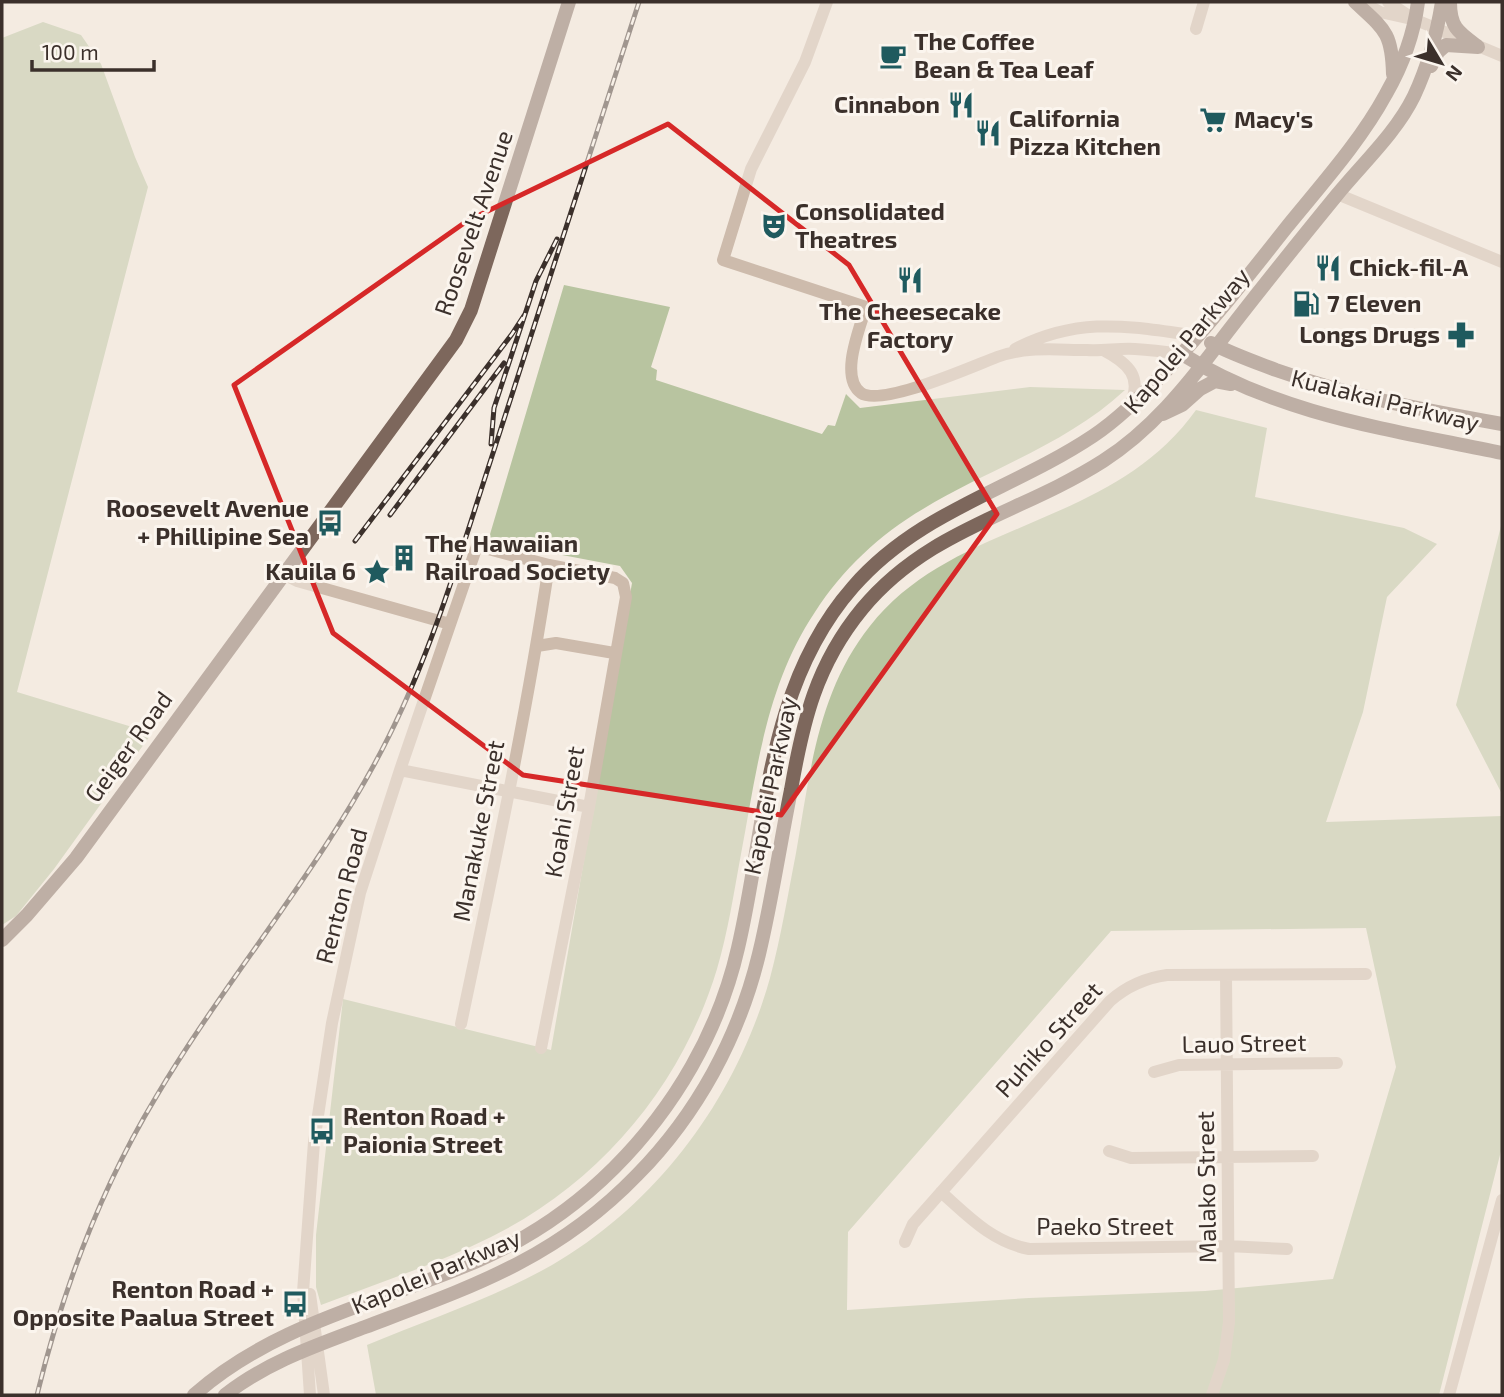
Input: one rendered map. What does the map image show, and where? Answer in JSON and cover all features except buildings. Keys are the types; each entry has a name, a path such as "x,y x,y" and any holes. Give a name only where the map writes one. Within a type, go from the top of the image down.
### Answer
{"main road":[{"name":"Roosevelt Avenue","path":"283,574 461,332 471,310 569,2"},
{"path":"528,134 579,2"},
{"path":"1355,2 1386,32 1391,44 1393,79"},
{"name":"Kapolei Parkway","path":"194,1395 236,1362 272,1342 459,1268 520,1239 593,1188 640,1140 683,1083 706,1040 725,995 738,948 782,719 802,666 830,617 866,573 911,535 944,514 1078,445 1102,429 1129,407 1182,354 1341,160 1386,94 1416,20 1418,2"},
{"name":"Kapolei Parkway","path":"225,1395 263,1368 468,1288 551,1246 589,1219 640,1172 671,1137 720,1060 754,975 805,718 820,677 845,631 881,589 923,553 1102,462 1130,442 1156,418 1202,366 1402,115 1414,95 1438,30 1443,2"},
{"path":"1450,2 1450,16 1457,31 1478,47"},
{"path":"1402,115 1416,99 1438,52 1452,44 1478,47"},
{"name":"Kualakai Parkway","path":"1199,336 1217,346 1327,388 1416,409 1502,424"},
{"name":"Kualakai Parkway","path":"1182,354 1245,385 1318,413 1502,453"},
{"path":"1156,418 1182,405 1200,389 1215,382 1245,385"},
{"name":"Geiger Road","path":"2,940 76,858 283,574"}],"street":[{"path":"827,2 805,62 751,169 723,260 866,307 853,350 851,373 855,386 866,395 880,396 914,388 1001,356 1046,335 1088,327 1134,326 1199,336"},
{"path":"1196,29 1205,2"},
{"path":"1362,2 1380,12 1416,20"},
{"path":"1388,2 1416,20 1502,56"},
{"path":"1337,194 1502,262"},
{"path":"1001,356 1046,348 1136,349 1182,354"},
{"path":"1103,350 1122,361 1132,374 1135,386 1129,407"},
{"name":"Renton Road","path":"316,1390 306,1270 314,1142 332,1023 360,893 477,546 549,565"},
{"name":"Koahi Street","path":"541,1048 589,807 614,653 626,597 623,583 615,578 549,565"},
{"name":"Manakuke Street","path":"461,1024 537,646 549,565"},
{"path":"283,574 297,581 450,624"},
{"path":"537,646 556,643 614,653"},
{"path":"400,770 589,807"},
{"name":"Puhiko Street","path":"905,1242 910,1229 941,1192 1118,994 1136,983 1157,977 1366,974"},
{"name":"Malako Street","path":"1212,1395 1224,1360 1228,1335 1226,975"},
{"name":"Lauo Street","path":"1154,1072 1173,1066 1337,1063"},
{"path":"1110,1151 1131,1158 1313,1156"},
{"name":"Paeko Street","path":"941,1192 989,1233 1011,1245 1028,1249 1228,1246 1287,1249"},
{"path":"1448,1395 1502,1200"}],"highlighted area":[{"path":"668,124 849,265 997,514 781,815 523,775 333,633 234,385 467,221"}],"green space":[{"path":"43,22 81,35 101,64 148,187 17,692 152,733 54,869 16,916 2,925 2,38"},
{"path":"564,285 670,307 651,367 657,370 656,380 822,434 828,425 835,426 846,394 860,408 1030,387 1125,390 1079,426 1054,441 949,494 907,519 863,554 837,582 815,612 798,640 774,699 752,791 728,926 702,1012 659,1091 632,1126 601,1159 567,1189 531,1215 450,1256 321,1305 316,1287 316,1235 343,999 551,1050 632,583 620,566 488,541"},
{"path":"1196,410 1267,428 1255,497 1404,528 1437,544 1387,597 1363,712 1326,822 1502,816 1502,1147 1439,1395 376,1395 367,1345 507,1288 552,1265 591,1240 627,1211 659,1178 689,1142 715,1104 756,1022 770,978 812,763 827,705 852,651 870,626 905,591 945,564 1078,502 1121,478 1161,449","holes":["1366,928 1396,1067 1333,1279 1205,1291 1029,1298 847,1310 848,1232 1111,931"]},
{"path":"1502,522 1502,794 1456,705"}],"railway":[{"path":"37,1395 71,1279 101,1204 136,1132 184,1051 336,830 364,784 405,701 460,557 639,2"},
{"path":"491,444 494,408 536,281 557,239"},
{"path":"355,541 525,314"},
{"path":"390,515 504,363"}],"place":[{"name":"The Coffee Bean & Tea Leaf","path":"893,56"},
{"name":"Cinnabon","path":"961,105"},
{"name":"Macy's","path":"1213,120"},
{"name":"California Pizza Kitchen","path":"988,133"},
{"name":"Consolidated Theatres","path":"774,226"},
{"name":"Chick-fil-A","path":"1328,268"},
{"name":"The Cheesecake Factory","path":"910,280"},
{"name":"7 Eleven","path":"1306,304"},
{"name":"Longs Drugs","path":"1461,335"},
{"name":"Roosevelt Avenue + Phillipine Sea","path":"330,523"},
{"name":"The Hawaiian Railroad Society","path":"404,558"},
{"name":"Kauila 6","path":"377,572"},
{"name":"Renton Road + Paionia Street","path":"322,1131"},
{"name":"Renton Road + Opposite Paalua Street","path":"295,1304"}]}
